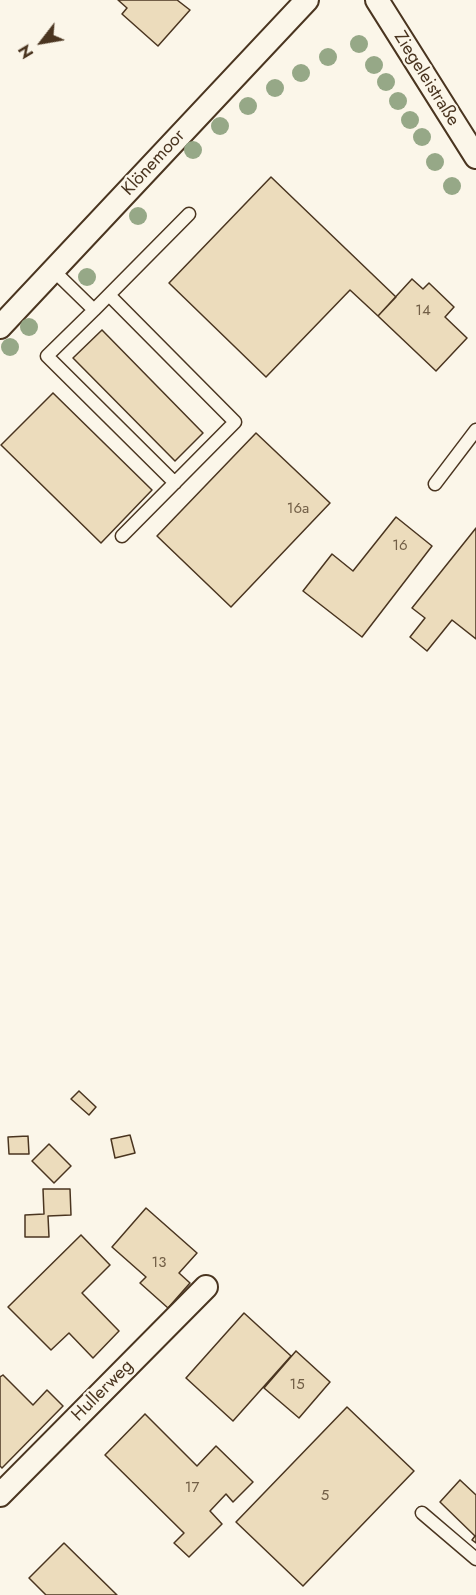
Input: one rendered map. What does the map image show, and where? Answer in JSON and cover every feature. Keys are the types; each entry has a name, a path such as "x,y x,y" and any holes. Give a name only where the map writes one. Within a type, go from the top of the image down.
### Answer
{"street":[{"name":"Klönemoor","path":"0,327 307,0"},
{"name":"Ziegeleistraße","path":"377,0 476,158"},
{"name":"Hullerweg","path":"0,1495 206,1287"}],"lane":[{"path":"175,483 47,356 189,214"},
{"path":"53,270 94,310"},
{"path":"109,295 235,422 122,536"},
{"path":"435,484 476,430"},
{"path":"422,1513 476,1559"}],"building":[{"path":"118,0 177,0 190,10 158,46 122,14 127,8"},
{"path":"271,177 396,297 378,316 350,290 266,377 169,283"},
{"path":"412,279 423,289 429,283 454,307 445,317 467,338 436,371 378,316"},
{"path":"102,330 203,433 175,461 73,358"},
{"path":"53,393 152,490 101,543 1,445"},
{"path":"256,433 330,503 231,607 157,536"},
{"path":"396,517 432,546 362,637 303,591 332,554 353,571"},
{"path":"476,528 476,639 452,620 427,651 410,637 425,618 412,608"},
{"path":"79,1091 96,1107 89,1115 71,1099"},
{"path":"130,1135 135,1153 115,1158 111,1139"},
{"path":"28,1136 29,1154 9,1154 8,1137"},
{"path":"49,1144 71,1166 54,1183 32,1161"},
{"path":"43,1189 70,1189 71,1215 48,1216 49,1237 25,1237 25,1215 44,1214"},
{"path":"146,1208 197,1253 179,1273 190,1283 168,1308 140,1283 146,1277 112,1247"},
{"path":"81,1235 110,1265 82,1293 119,1331 93,1358 69,1333 51,1350 8,1307"},
{"path":"244,1313 291,1356 233,1421 186,1378"},
{"path":"296,1351 330,1382 299,1418 264,1388"},
{"path":"3,1375 33,1405 47,1390 63,1406 2,1468 0,1466 0,1377"},
{"path":"347,1407 414,1471 303,1586 236,1522"},
{"path":"145,1414 197,1466 216,1446 253,1482 233,1502 226,1494 210,1511 222,1524 189,1557 174,1543 184,1533 105,1455"},
{"path":"460,1480 476,1495 476,1543 472,1540 475,1536 440,1502"},
{"path":"64,1543 117,1595 46,1595 29,1578"}]}
